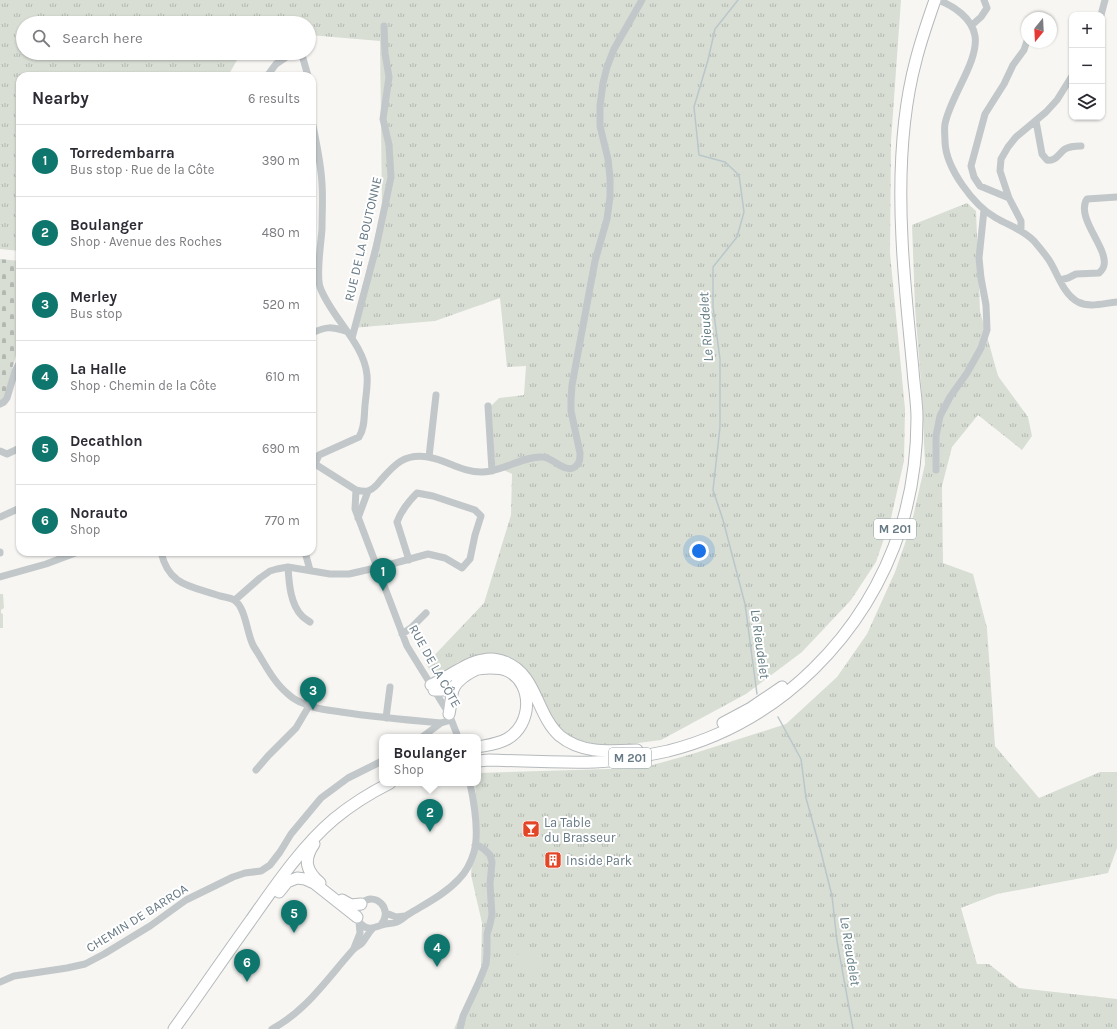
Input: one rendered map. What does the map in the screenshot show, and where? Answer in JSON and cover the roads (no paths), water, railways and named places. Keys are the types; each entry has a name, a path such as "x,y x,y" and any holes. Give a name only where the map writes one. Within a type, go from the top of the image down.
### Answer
{"highway":[{"name":"M 201","path":"481,761 596,762 663,752 711,737 744,721 771,704 803,679 819,664 844,636 865,604 884,568 901,527 909,497 915,457 917,415 902,238 901,175 906,109 928,0"},
{"name":"M 201","path":"481,757 595,757 647,750 684,740 702,733 726,722 770,696 806,667 836,636 864,596 877,574 895,530 905,490 909,462 911,436 910,396 896,235 895,200 897,154 900,121 911,55 925,19 936,0"},
{"path":"433,687 476,662 484,659 502,661 511,664 523,674 530,684 543,713 552,727 561,736 583,748 610,751 647,750"},
{"path":"450,717 454,688 461,678 470,672 481,668 498,668 507,670 517,677 527,699 526,716 520,728 508,739 481,745"},
{"path":"433,687 444,690 454,688"},
{"path":"294,856 302,844 324,820 351,798 379,782"},
{"path":"168,1029 232,939 284,869 310,837 335,814 356,798 379,785"},
{"path":"174,1029 286,871 309,844 333,820 353,805 384,786"},
{"path":"333,820 329,828 314,843 310,850 307,862 308,867 310,872 318,881 344,902 350,905 361,904"},
{"path":"236,942 248,930 287,882 298,878 305,878 314,884 358,919"}],"street":[{"path":"316,465 356,490 368,491 375,487 394,464 404,458 418,456 429,457 462,469 481,472 492,471 543,456 562,467 573,468 578,465 580,453 572,411 572,385 595,261 607,219 610,197 608,159 600,126 600,106 603,83 614,49 642,0"},
{"path":"936,0 954,8 965,16 972,25 975,35 976,46 971,63 952,104 945,124 945,144 947,154 960,181 984,210 995,218 1021,230 1033,241 1049,260 1068,294 1078,302 1091,305 1117,302"},
{"path":"972,25 981,17 987,8 984,0"},
{"path":"1102,12 1104,1"},
{"name":"RUE DE LA BOUTONNE","path":"352,338 376,248 391,177 389,145 383,119 389,77 385,53 384,26"},
{"path":"1009,198 980,186 974,177 971,166 985,114 1004,84 1013,65 1025,48"},
{"path":"270,72 276,64 282,60"},
{"path":"303,60 307,72"},
{"path":"1021,230 1021,221 1009,198 1000,171 1001,159 1016,137 1046,112 1057,100 1069,81"},
{"path":"1036,121 1042,154 1047,160 1054,160 1067,148 1081,146"},
{"path":"316,142 322,184 322,230 319,285 324,296 352,338 363,358 367,374 362,432 359,437 319,455 316,460"},
{"path":"1060,280 1076,274 1099,273 1104,267 1105,260 1088,224 1085,214 1085,203 1087,199 1117,197"},
{"path":"936,470 936,436 940,416 950,397 982,348 987,330 986,305 979,258 984,210"},
{"path":"316,331 322,328 331,327 346,330"},
{"path":"0,404 7,398 16,368"},
{"path":"429,457 436,395"},
{"path":"488,406 492,471"},
{"path":"0,451 7,454 16,450"},
{"name":"RUE DE LA CÔTE","path":"356,490 355,510 402,634 407,646 450,717 457,734"},
{"path":"358,518 368,491"},
{"path":"235,600 270,571 288,567 330,574 349,574 409,560 428,554 445,558 462,568 470,558 481,516 475,510 433,496 417,493 408,502 400,514 397,522 409,560"},
{"path":"0,517 16,510"},
{"path":"0,577 46,564 67,556"},
{"path":"163,556 167,567 180,583 235,600 244,616 253,644 278,684 288,694 300,702 317,708 386,718 441,723"},
{"path":"306,556 310,570"},
{"path":"288,567 290,589 297,609 302,616 310,622"},
{"path":"402,634 411,628 426,613"},
{"path":"386,718 390,687"},
{"path":"256,770 296,728 309,706"},
{"path":"426,734 450,717"},
{"name":"CHEMIN DE BARROA","path":"0,982 14,976 85,964 150,926 186,900 233,877 245,873 261,871 270,865 291,834 321,798 348,778 379,762"},
{"path":"272,1029 287,1020 305,1005 354,948 362,943 373,928 396,922 438,897 459,879 470,861 476,845 475,811 470,786"},
{"path":"460,1029 463,1016 486,964 487,934 492,915 490,884 492,862 490,855 484,849 476,845"},
{"path":"354,948 359,936 360,928 357,912 361,904 368,900 378,901 384,906 386,917 381,925"},
{"path":"386,913 396,917 407,915"},
{"path":"358,919 365,927 373,928"}],"waterway":[{"name":"Le Rieudelet","path":"738,0 715,29 708,60 694,107 699,155 725,162 739,175 744,212 737,237 713,267 713,307 720,359 720,427 713,490 723,520 745,604 757,694"},
{"name":"Le Rieudelet","path":"778,717 801,759 806,798 832,896 837,941 853,1029"}],"place":[{"name":"Torredembarra","path":"383,591"},
{"name":"Merley","path":"313,710"},
{"name":"La Table du Brasseur","path":"531,829"},
{"name":"Boulanger","path":"430,832"},
{"name":"Inside Park","path":"553,860"},
{"name":"Decathlon","path":"294,933"},
{"name":"La Halle","path":"437,967"},
{"name":"Norauto","path":"247,982"}]}
